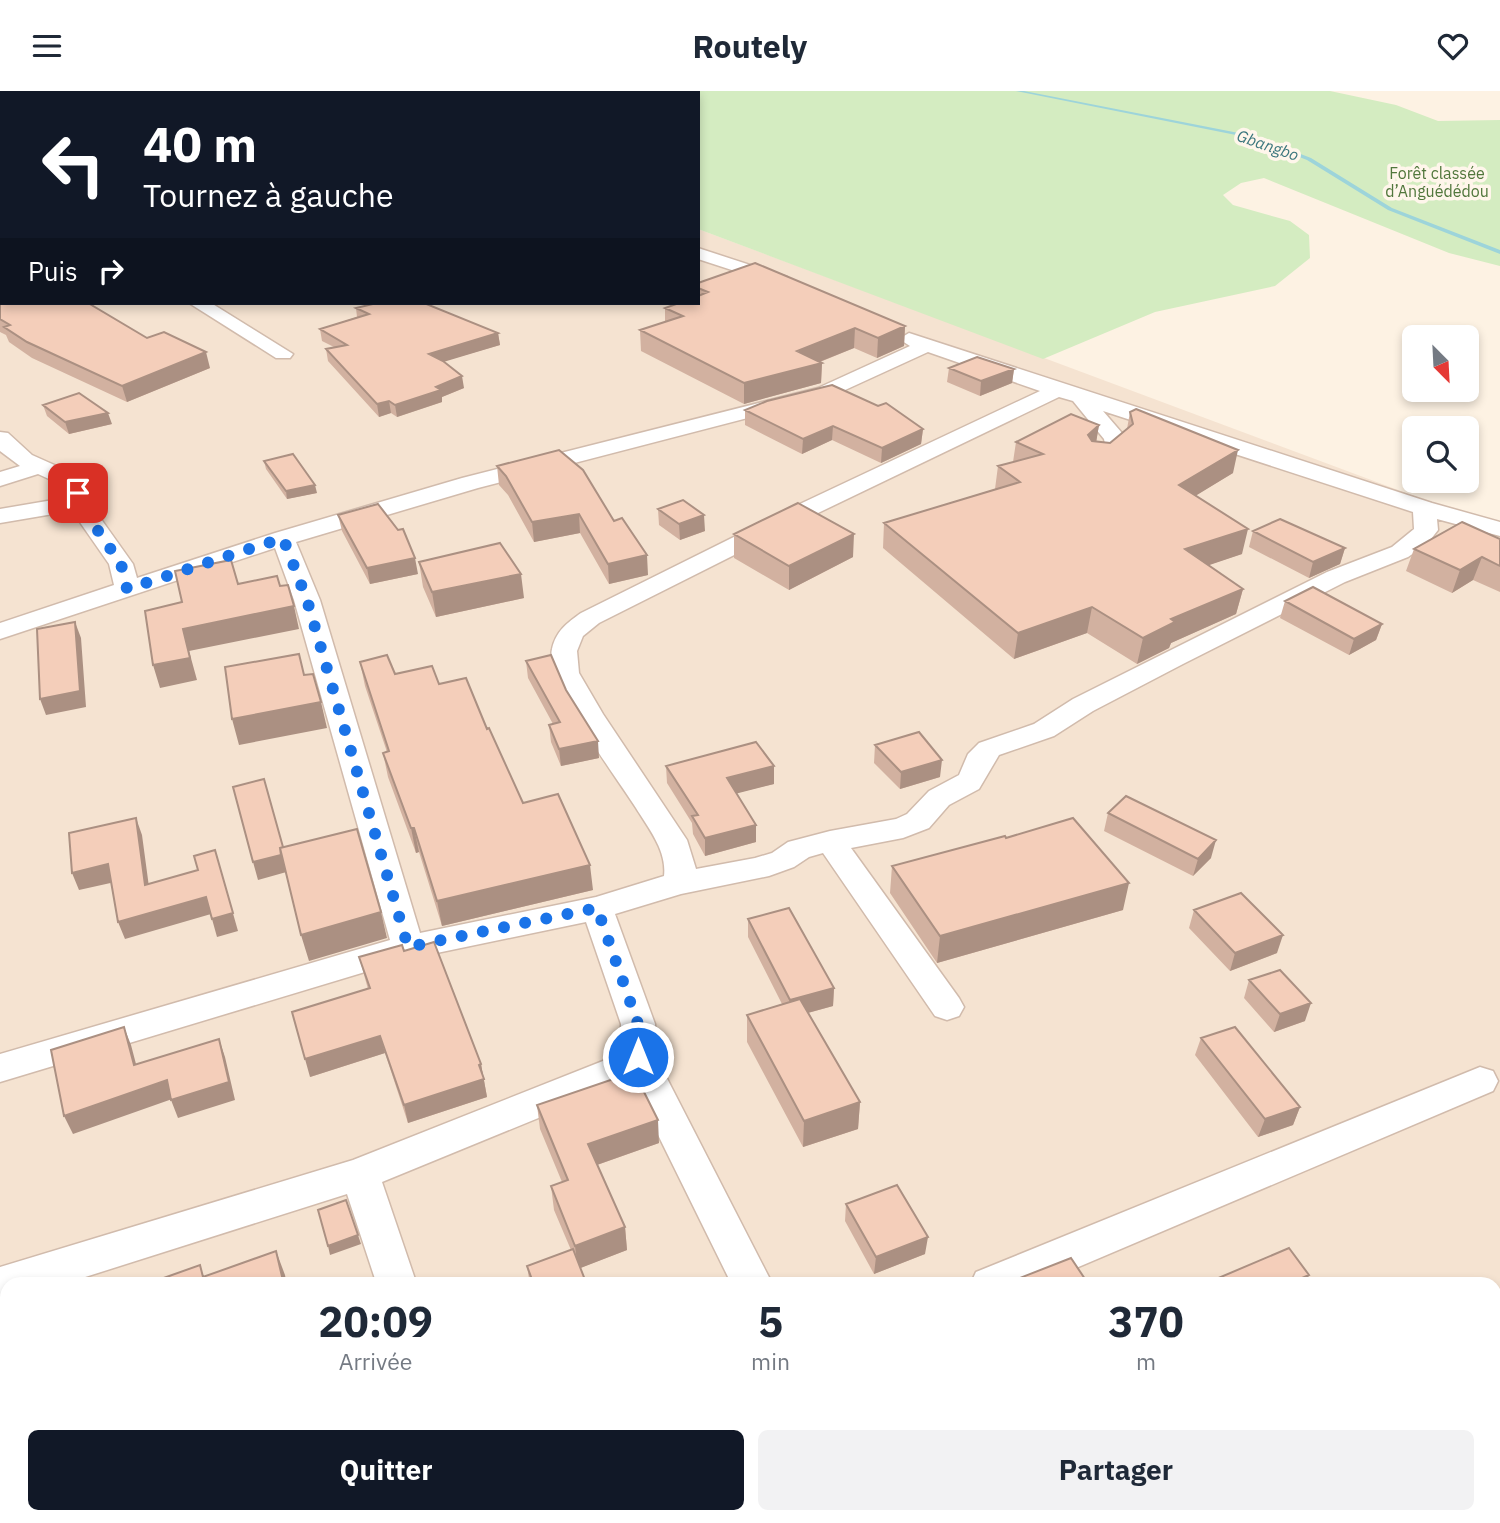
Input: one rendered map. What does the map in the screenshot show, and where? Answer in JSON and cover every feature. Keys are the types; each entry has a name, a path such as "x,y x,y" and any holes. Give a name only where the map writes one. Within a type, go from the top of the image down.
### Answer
{"street":[{"path":"700,255 799,288"},
{"path":"201,305 284,354"},
{"path":"889,330 926,347 1424,508 1500,529"},
{"path":"0,631 283,538 470,483 825,392 926,347"},
{"path":"1068,393 1114,438 1116,446 1098,459"},
{"path":"679,883 681,866 672,840 589,714 566,673 564,651 571,632 590,618 695,565 1068,393"},
{"path":"0,438 11,452 36,468 71,481 85,512 121,564 127,589"},
{"path":"0,479 36,468"},
{"path":"0,516 53,507 85,512"},
{"path":"0,1068 408,947 597,908 679,883 758,868 783,860 799,849 903,828 918,821 939,797 969,782 977,772 982,754 989,749 1044,730 1083,705 1328,581 1400,552 1419,539 1426,530 1424,508"},
{"path":"283,538 307,600 408,947"},
{"path":"830,841 947,1007"},
{"path":"597,908 638,1024 638,1057 749,1277"},
{"path":"26,1277 360,1174 621,1069 638,1057"},
{"path":"1009,1277 1480,1081"},
{"path":"360,1174 394,1277"}],"shaded area":[{"path":"700,230 1500,528 1500,1277 0,1277 0,305 700,305"}],"green space":[{"name":"Forêt classée d’Anguédédou","path":"700,91 1330,91 1396,105 1438,121 1500,120 1500,266 1449,253 1264,178 1241,183 1223,195 1233,205 1290,221 1309,235 1310,258 1275,286 1155,312 1043,359 700,230"}],"building":[{"path":"755,263 905,326 878,338 855,328 797,351 822,363 744,383 640,330 683,316 665,308 673,305 700,305 700,295 708,292 700,289 700,282"},
{"path":"0,305 91,305 147,338 164,332 206,352 122,386 27,342 4,327 10,325 0,319"},
{"path":"369,305 429,305 498,333 429,354 462,376 436,387 441,390 395,405 389,401 377,404 326,349 347,345 320,329 369,314 356,308"},
{"path":"977,357 1014,369 981,381 949,368"},
{"path":"832,385 878,406 886,403 923,429 882,448 833,426 803,439 745,410 767,401"},
{"path":"79,393 108,413 65,422 43,405"},
{"path":"1136,409 1238,450 1179,485 1248,529 1185,549 1243,589 1171,619 1175,622 1143,638 1092,607 1018,633 884,523 1020,482 998,466 1043,454 1016,442 1071,414 1099,425 1088,435 1092,441 1110,443 1133,424 1130,412"},
{"path":"559,450 583,470 614,521 622,518 647,555 608,564 579,514 532,522 506,476 497,466"},
{"path":"293,454 315,485 286,491 264,461"},
{"path":"683,500 704,515 679,524 658,509"},
{"path":"798,503 854,534 789,566 734,534"},
{"path":"378,504 398,530 403,529 415,558 367,568 338,515"},
{"path":"1280,519 1345,548 1313,562 1253,531"},
{"path":"1462,522 1500,539 1500,566 1482,557 1460,570 1414,549"},
{"path":"500,543 521,574 432,592 419,562"},
{"path":"231,560 238,584 277,576 280,586 288,585 294,606 183,629 190,658 153,665 145,611 182,602 175,571"},
{"path":"1313,587 1382,624 1354,639 1285,601"},
{"path":"75,622 80,691 40,699 37,629"},
{"path":"299,654 304,675 313,674 321,702 232,719 225,667"},
{"path":"387,655 395,674 432,666 439,684 466,678 523,803 558,794 590,865 437,901 414,828 411,828 383,753 389,751 360,662"},
{"path":"551,655 566,690 598,741 559,749 549,725 560,722 526,661"},
{"path":"919,732 942,760 901,772 875,745"},
{"path":"756,742 774,766 727,778 756,825 705,838 692,816 698,815 666,766"},
{"path":"264,779 283,847 280,848 281,855 253,862 233,787"},
{"path":"1126,796 1216,840 1198,859 1108,813"},
{"path":"136,818 145,885 198,870 194,856 215,850 233,913 212,919 206,897 118,922 108,864 72,873 69,833"},
{"path":"1073,818 1129,883 940,936 892,866 1005,836 1006,838"},
{"path":"357,829 381,912 301,935 280,848"},
{"path":"1241,893 1283,935 1235,953 1194,910"},
{"path":"789,908 834,988 790,1000 748,919"},
{"path":"434,942 481,1064 479,1065 484,1079 404,1105 380,1036 305,1059 292,1012 370,988 359,957 402,945 404,951"},
{"path":"1280,970 1311,1003 1280,1014 1249,980"},
{"path":"800,999 860,1102 804,1121 747,1015"},
{"path":"124,1027 134,1065 219,1039 229,1082 171,1100 167,1080 64,1116 51,1050"},
{"path":"1235,1027 1300,1107 1265,1119 1201,1038"},
{"path":"634,1072 658,1120 588,1144 625,1227 575,1246 551,1186 568,1180 537,1105"},
{"path":"897,1185 928,1237 876,1257 846,1204"},
{"path":"346,1200 358,1235 328,1246 318,1210"},
{"path":"1289,1248 1309,1275 1304,1277 1221,1277"},
{"path":"573,1249 584,1277 531,1277 527,1266"},
{"path":"276,1251 282,1277 203,1277"},
{"path":"1071,1258 1084,1277 1022,1277"},
{"path":"200,1265 203,1277 166,1277"}],"waterway":[{"name":"Gbangbo","path":"1018,91 1252,137 1309,159 1390,209 1500,252"}],"route":[{"path":"78,493 85,512 121,564 127,589 283,538 307,600 408,947 597,908 638,1024 638,1057"}]}
